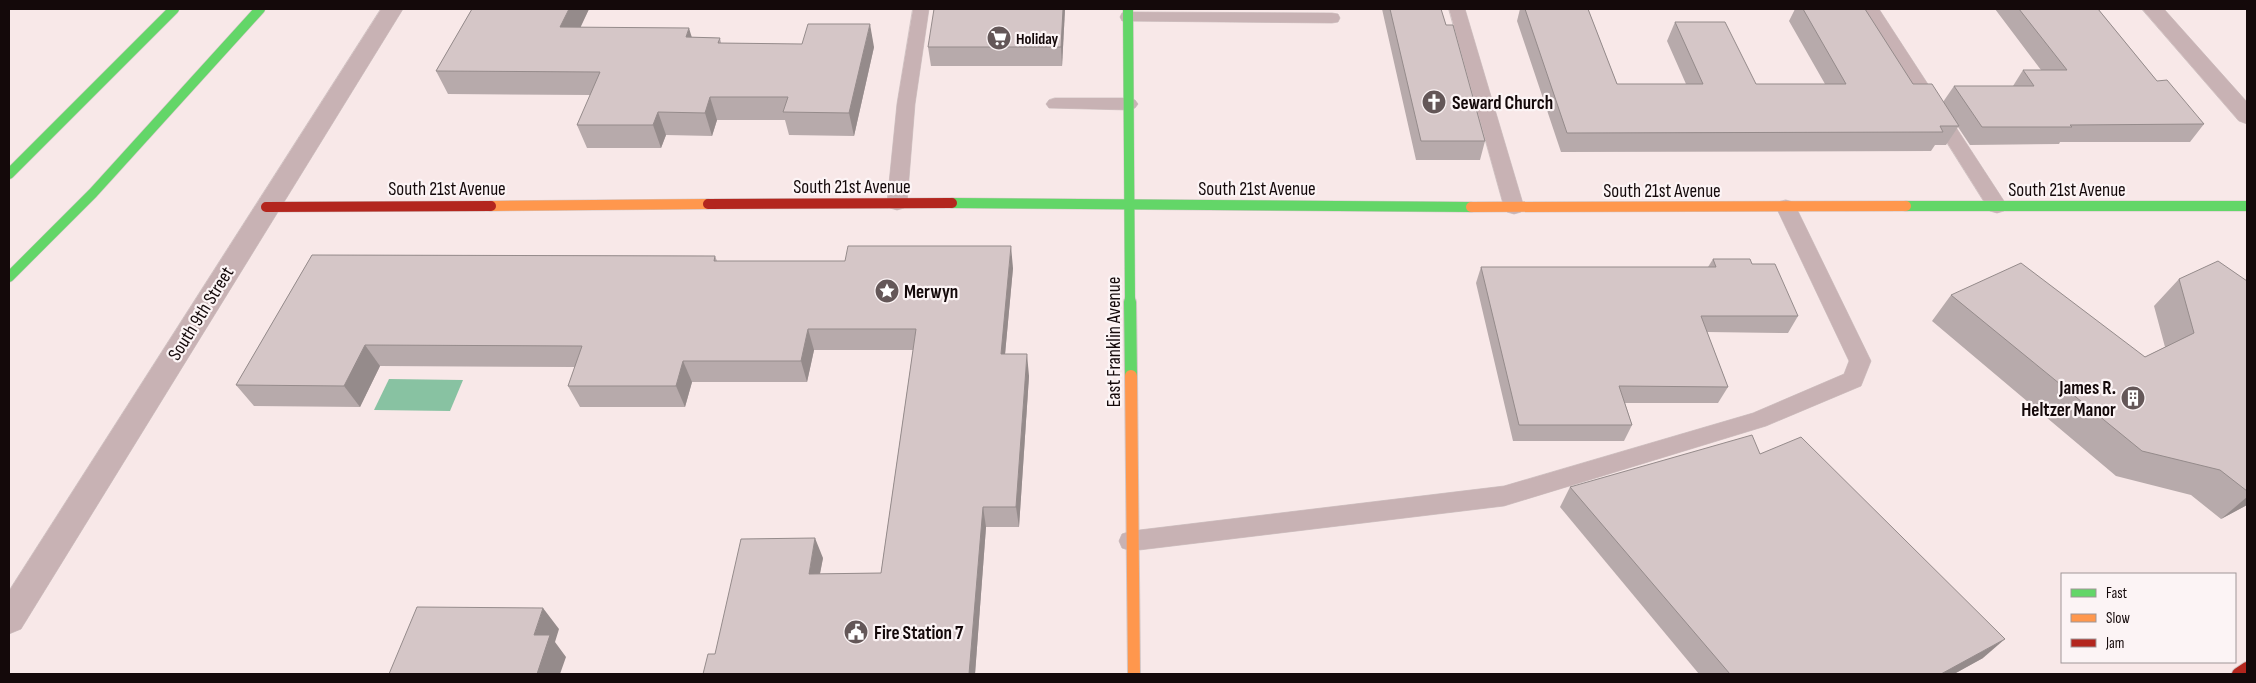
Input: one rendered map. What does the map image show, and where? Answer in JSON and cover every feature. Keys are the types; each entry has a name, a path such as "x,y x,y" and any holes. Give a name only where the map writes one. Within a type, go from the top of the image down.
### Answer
{"main road":[{"path":"9,174 174,9"},
{"path":"9,277 93,193 260,9"},
{"name":"East Franklin Avenue","path":"1128,13 1131,541 1134,674"},
{"name":"South 21st Avenue","path":"266,207 897,204 1130,204 1514,208 2247,206"},
{"path":"2238,674 2247,668"}],"street":[{"name":"South 9th Street","path":"9,619 392,9"},
{"path":"2153,9 2247,116"}],"lane":[{"path":"897,204 906,104 921,9"},
{"path":"1457,9 1514,208"},
{"path":"1871,9 1998,206"},
{"path":"1128,13 1332,18"},
{"path":"1055,104 1129,104"},
{"path":"1131,541 1504,496 1758,420 1853,380 1860,361 1786,207"}],"shaded area":[{"path":"389,379 463,380 450,411 374,410"}],"building":[{"path":"472,9 569,9 560,27 689,28 686,37 720,38 718,43 802,44 808,24 870,24 849,113 783,112 788,97 710,97 705,113 658,112 653,125 577,125 600,72 436,71"},
{"name":"Holiday","path":"934,9 1063,9 1061,47 928,47"},
{"name":"Seward Church","path":"1390,9 1441,9 1446,25 1453,25 1485,141 1421,141"},
{"path":"1525,9 1588,9 1617,84 1703,84 1675,22 1725,22 1756,84 1846,84 1803,9 1865,9 1913,84 1932,84 1959,126 1940,126 1943,132 1567,133"},
{"path":"2019,9 2098,9 2157,81 2167,80 2204,124 1982,127 1954,86 2034,86 2023,70 2067,70"},
{"path":"848,246 1011,246 1001,354 1027,354 1016,507 983,507 969,674 703,674 708,654 715,654 741,539 815,538 809,574 881,573 916,329 808,329 801,361 683,361 676,386 568,386 582,346 365,345 344,386 236,385 312,255 715,256 714,261 845,261"},
{"path":"1713,259 1750,259 1752,264 1775,264 1798,316 1701,316 1728,387 1619,386 1632,425 1519,425 1481,267 1716,267"},
{"name":"James R. Heltzer Manor","path":"2218,261 2247,281 2247,491 2220,470 2142,451 1951,295 2021,263 2145,357 2194,333 2179,279"},
{"path":"1752,435 1760,454 1801,437 2005,639 1941,674 1730,674 1570,487"},
{"path":"417,607 543,608 534,635 550,635 537,674 389,674"}],"traffic: fast":[{"path":"9,174 174,9"},
{"path":"9,277 93,193 260,9"},
{"path":"1128,9 1131,376"},
{"path":"952,203 1471,207"},
{"path":"1906,206 2247,206"}],"traffic: slow":[{"path":"491,206 708,204"},
{"path":"1471,207 1906,206"},
{"path":"1131,376 1134,674"}],"traffic: jam":[{"path":"708,204 952,203"},
{"path":"266,207 491,206"},
{"path":"2238,674 2247,668"}],"place":[{"name":"Holiday","path":"999,38"},
{"name":"Seward Church","path":"1434,102"},
{"name":"Merwyn","path":"887,291"},
{"name":"James R. Heltzer Manor","path":"2133,398"},
{"name":"Fire Station 7","path":"856,632"}]}
